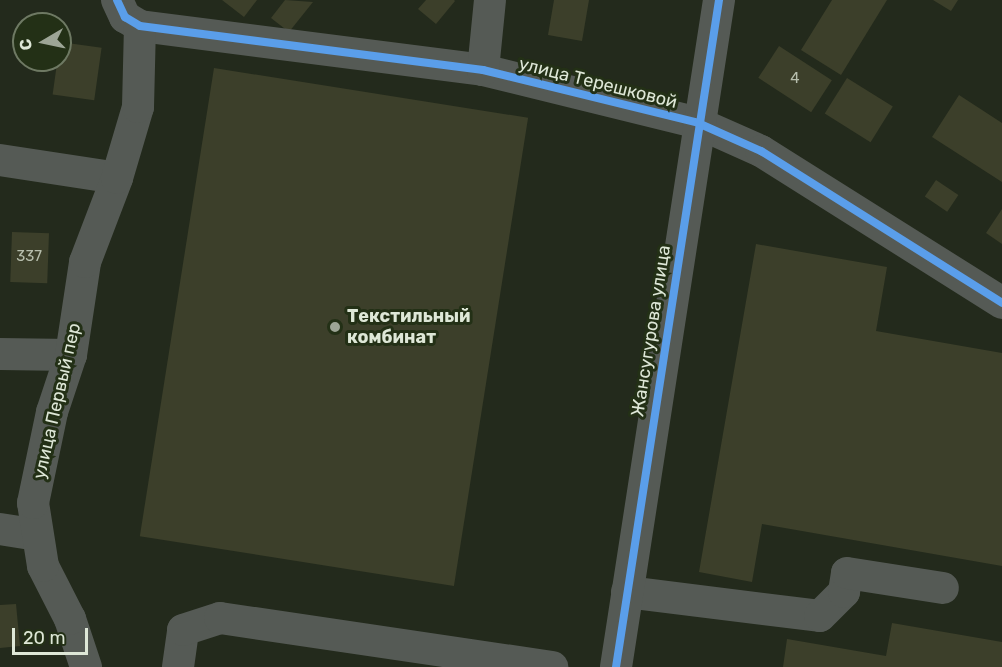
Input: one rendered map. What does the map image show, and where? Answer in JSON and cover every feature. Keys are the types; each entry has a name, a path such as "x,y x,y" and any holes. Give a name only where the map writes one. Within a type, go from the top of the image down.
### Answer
{"street":[{"path":"117,0 125,17 140,26"},
{"path":"483,70 490,0"},
{"name":"Жансугурова улица","path":"616,667 698,123 719,0"},
{"name":"улица Терешковой","path":"140,26 483,70 698,123 760,151 1002,303"},
{"name":"улица Первый пер","path":"86,667 70,620 43,566 36,535 33,503 52,412 71,355 85,262 117,178 138,107 140,26"},
{"path":"0,160 117,178"},
{"path":"0,354 71,355"},
{"path":"0,529 36,535"},
{"path":"627,592 820,616 844,592 847,573 943,588"},
{"path":"178,667 183,630 220,618 552,667"}],"building":[{"path":"222,0 257,0 244,17"},
{"path":"285,0 313,2 289,32 271,18"},
{"path":"426,0 455,1 436,24 418,9"},
{"path":"554,0 589,0 582,41 548,35"},
{"path":"832,0 887,0 841,75 801,50"},
{"path":"933,0 958,0 951,11"},
{"path":"72,44 102,48 94,100 53,94 56,72 72,72"},
{"path":"779,46 832,80 811,112 758,78"},
{"name":"Текстильный комбинат","path":"214,68 528,118 454,586 140,536"},
{"path":"847,78 893,107 871,142 825,114"},
{"path":"959,95 1002,123 1002,182 932,137"},
{"path":"936,180 958,195 947,212 925,197"},
{"path":"1002,209 1002,244 986,233"},
{"path":"12,232 49,233 47,283 10,282"},
{"path":"756,244 887,267 876,331 1002,353 1002,566 762,524 752,582 699,572"},
{"path":"16,604 20,646 0,648 0,605"},
{"path":"892,623 1002,642 1002,667 783,667 787,639 886,656"}],"cycle path":[{"path":"117,0 125,17 140,26 483,70 698,123 761,151 1002,303"},
{"path":"616,667 719,0"}],"place":[{"name":"Текстильный комбинат","path":"335,327"}]}
